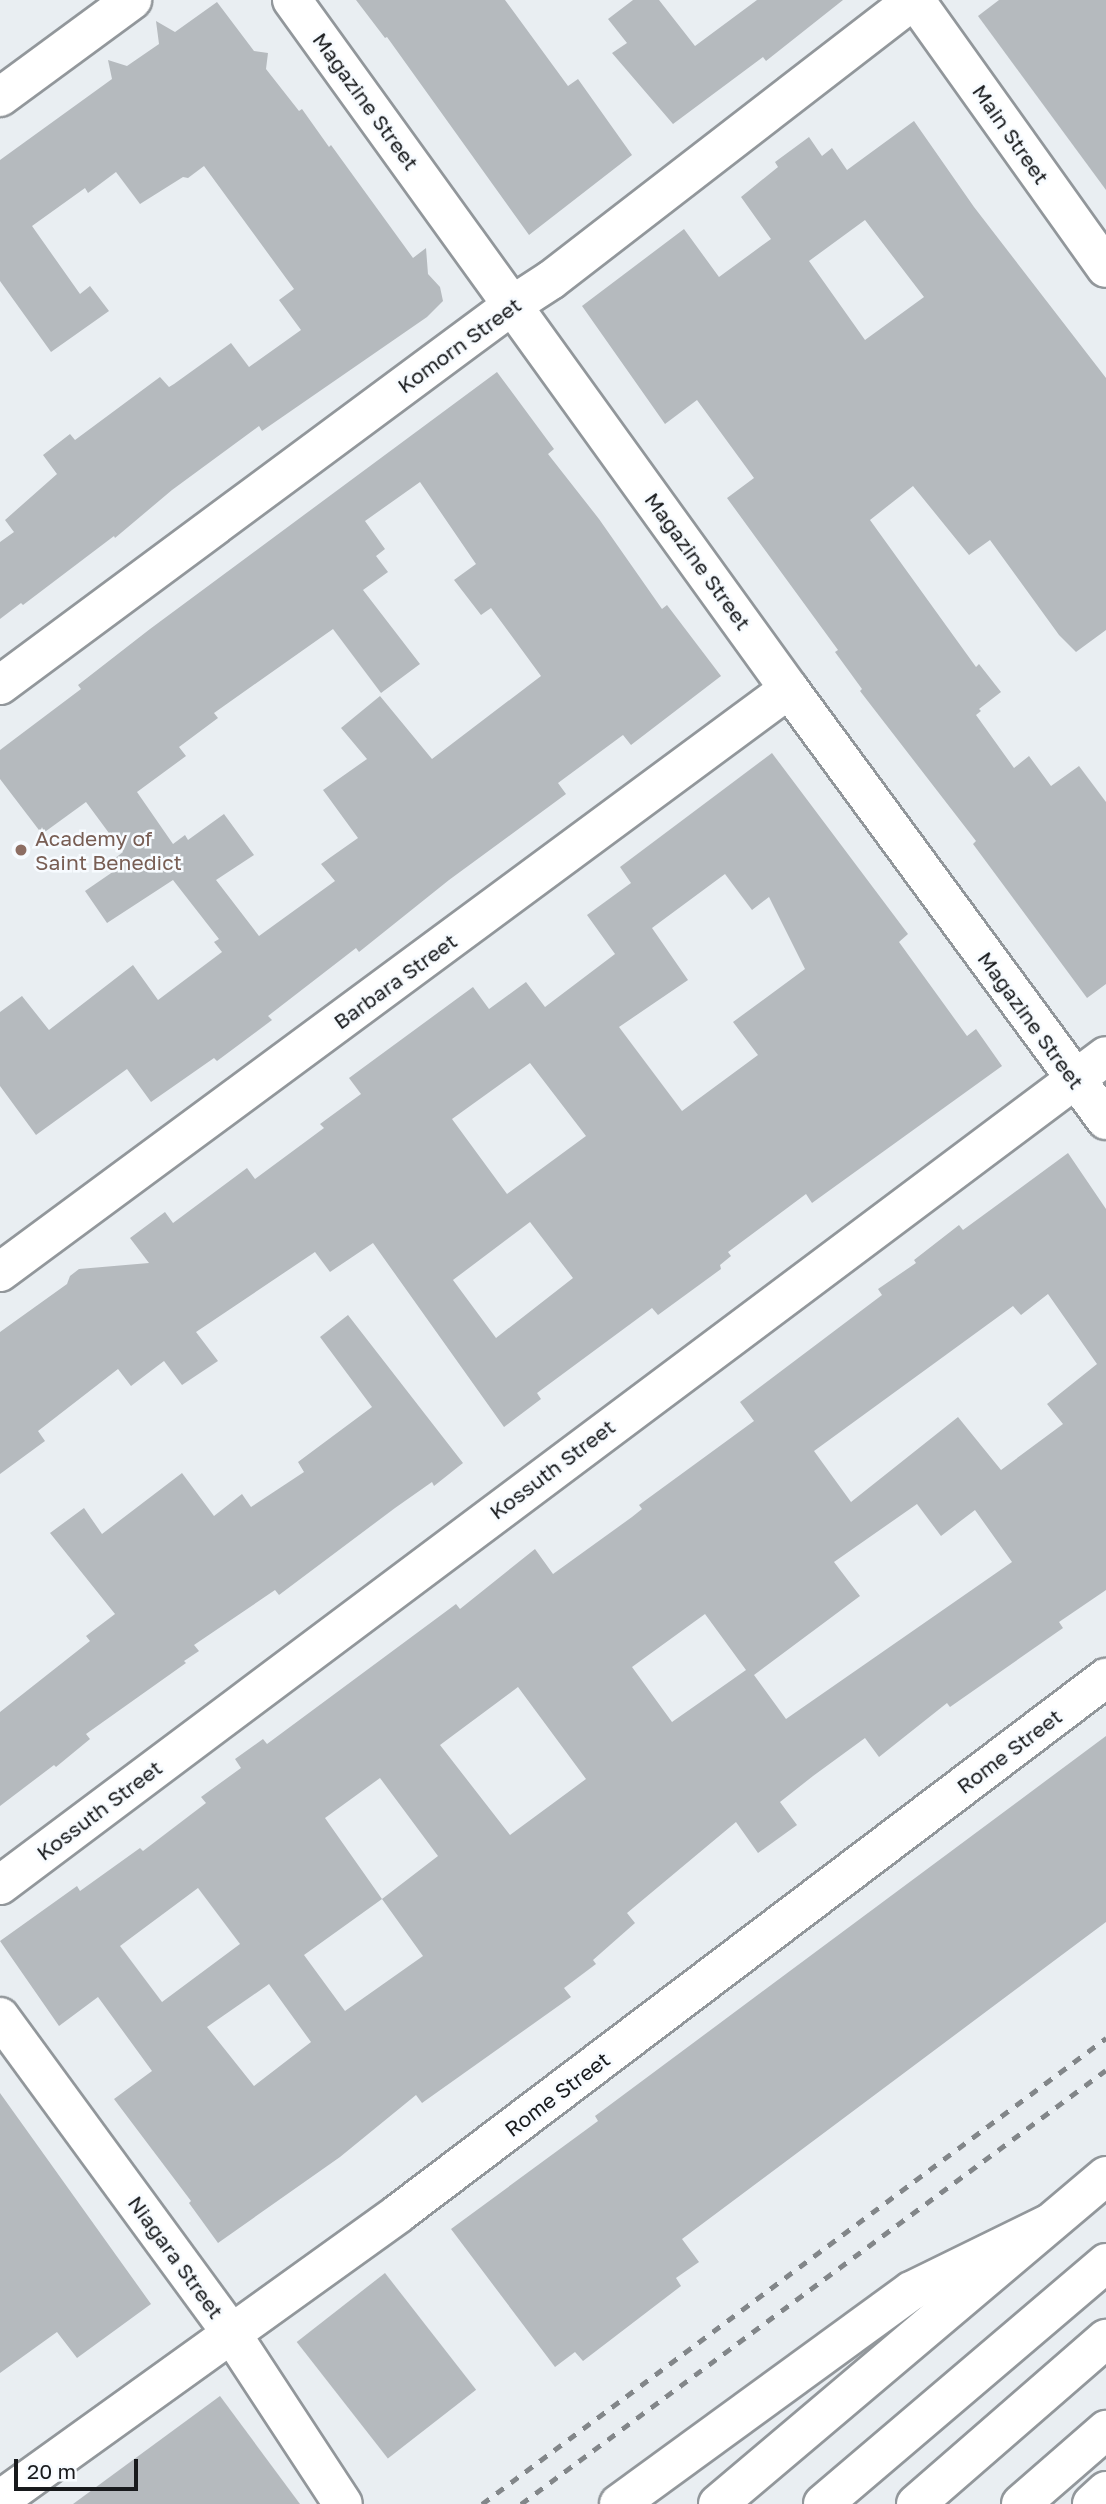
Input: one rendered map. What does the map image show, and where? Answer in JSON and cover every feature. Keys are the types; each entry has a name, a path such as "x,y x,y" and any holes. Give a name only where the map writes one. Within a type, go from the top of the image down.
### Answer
{"main road":[{"path":"0,97 132,0"},
{"name":"Magazine Street","path":"292,0 514,304 789,690 1106,1121"},
{"name":"Komorn Street","path":"0,685 514,304 551,280 914,0"},
{"name":"Main Street","path":"914,0 1106,268"},
{"name":"Barbara Street","path":"0,1272 789,690"},
{"name":"Kossuth Street","path":"0,1885 1073,1077 1106,1056"},
{"name":"Rome Street","path":"0,2500 399,2213 1106,1678"},
{"name":"Niagara Street","path":"0,2017 231,2333 343,2504"},
{"path":"718,2504 1106,2176"},
{"path":"619,2504 911,2291 1048,2224"},
{"path":"823,2504 1106,2263"},
{"path":"916,2504 1106,2339"},
{"path":"1021,2504 1106,2430"},
{"path":"1092,2504 1106,2491"}],"building":[{"path":"356,0 505,0 568,86 578,79 632,155 529,235 387,37 385,38"},
{"path":"633,0 659,0 695,46 757,0 843,0 766,61 763,57 673,124 612,53 627,43 608,19"},
{"path":"999,0 1106,0 1106,190 978,16"},
{"path":"217,2 254,51 268,53 266,69 299,111 302,109 329,147 331,145 413,258 426,248 428,274 440,287 443,301 427,317 262,431 259,426 172,490 115,538 114,536 23,605 21,603 0,619 0,542 14,532 5,520 57,474 43,455 70,434 75,440 160,377 169,387 231,343 249,367 301,330 279,300 294,289 204,166 188,178 183,177 140,204 116,172 88,193 85,188 32,226 80,294 90,286 109,311 51,352 0,281 0,160 112,79 108,60 127,66 159,44 156,21 175,32"},
{"path":"914,121 974,207 1106,378 1106,630 1076,652 1059,635 990,540 969,555 913,486 870,520 976,667 979,664 1001,692 979,709 981,711 976,715 1014,768 1029,756 1051,786 1079,766 1106,802 1106,984 1087,998 973,844 976,841 860,691 862,689 835,652 838,650 727,498 754,478 697,400 665,424 582,306 684,229 719,277 771,239 741,197 778,167 775,162 809,137 822,156 832,148 847,170","holes":["865,220 924,297 865,340 809,261"]},
{"path":"497,372 554,449 548,454 599,519 662,609 667,605 721,676 631,745 623,735 558,783 566,794 449,880 359,952 356,948 268,1016 272,1020 217,1061 214,1058 151,1102 127,1069 36,1135 0,1086 0,1012 22,996 49,1030 133,965 158,1000 222,952 214,942 219,939 173,880 107,923 85,891 117,869 110,862 123,852 86,802 42,834 0,779 0,750 81,689 78,685","holes":["420,482 476,564 454,580 481,615 491,608 541,676 432,759 380,696 341,728 367,759 323,790 358,838 321,864 335,881 259,936 216,880 254,855 224,814 188,840 185,835 173,844 137,792 186,756 179,747 218,718 214,713 333,629 381,693 420,664 363,590 388,572 376,556 385,549 365,521"]},
{"path":"772,753 908,934 899,942 967,1036 976,1029 1002,1066 812,1203 806,1194 728,1252 731,1256 720,1265 721,1269 658,1315 652,1308 537,1393 541,1399 504,1427 373,1243 330,1272 315,1252 196,1332 218,1361 182,1385 164,1361 131,1386 118,1369 38,1431 45,1441 0,1474 0,1332 67,1284 70,1276 79,1269 149,1263 130,1238 165,1212 173,1223 247,1168 255,1179 324,1128 320,1124 361,1094 349,1078 473,987 489,1009 526,982 545,1007 615,954 587,915 631,883 620,867","holes":["725,874 752,910 769,897 805,969 733,1022 758,1055 682,1111 619,1027 688,980 652,928","530,1063 586,1136 507,1194 452,1119","530,1222 573,1278 496,1338 453,1280"]},
{"path":"1068,1153 1106,1209 1106,1590 1059,1622 1063,1628 950,1707 947,1703 879,1757 865,1738 813,1776 780,1802 797,1825 758,1853 736,1822 627,1913 635,1923 593,1960 596,1964 564,1988 571,1997 422,2103 416,2095 340,2157 218,2243 189,2203 191,2201 114,2099 152,2071 98,1997 59,2026 0,1941 77,1886 80,1891 140,1848 143,1851 206,1803 201,1797 241,1768 235,1759 263,1739 267,1744 456,1604 460,1609 535,1549 553,1574 632,1517 642,1509 639,1505 754,1421 740,1402 882,1295 878,1289 916,1263 914,1260 959,1225 963,1230","holes":["1048,1294 1097,1364 1047,1404 1063,1424 1001,1470 958,1417 851,1502 814,1451 1013,1306 1021,1315","917,1504 941,1536 975,1510 1012,1562 786,1719 754,1675 860,1596 834,1562","705,1614 746,1670 672,1722 632,1667","518,1687 586,1779 510,1835 440,1745","380,1778 438,1856 382,1899 325,1818","198,1888 240,1944 162,2002 120,1946","382,1899 423,1956 345,2011 304,1955","269,1984 311,2042 254,2086 207,2027"]},
{"path":"348,1315 463,1463 434,1486 432,1482 395,1508 279,1595 275,1590 194,1645 199,1651 184,1661 186,1663 86,1734 90,1739 56,1767 54,1765 0,1806 0,1712 90,1641 86,1636 115,1614 50,1533 84,1508 102,1534 182,1473 214,1516 242,1494 251,1507 304,1472 298,1462 372,1407 320,1337"},
{"path":"1106,1736 1106,1922 682,2239 699,2262 676,2278 681,2286 583,2361 575,2352 555,2367 451,2229 598,2121 595,2116"},
{"path":"0,2093 151,2304 77,2358 57,2332 0,2373"},
{"path":"385,2273 476,2390 388,2459 297,2342"},
{"path":"220,2396 300,2504 73,2504"}],"railway":[{"path":"482,2504 1106,2038"},
{"path":"521,2504 1106,2070"}],"place":[{"name":"Academy of Saint Benedict","path":"21,850"}]}
